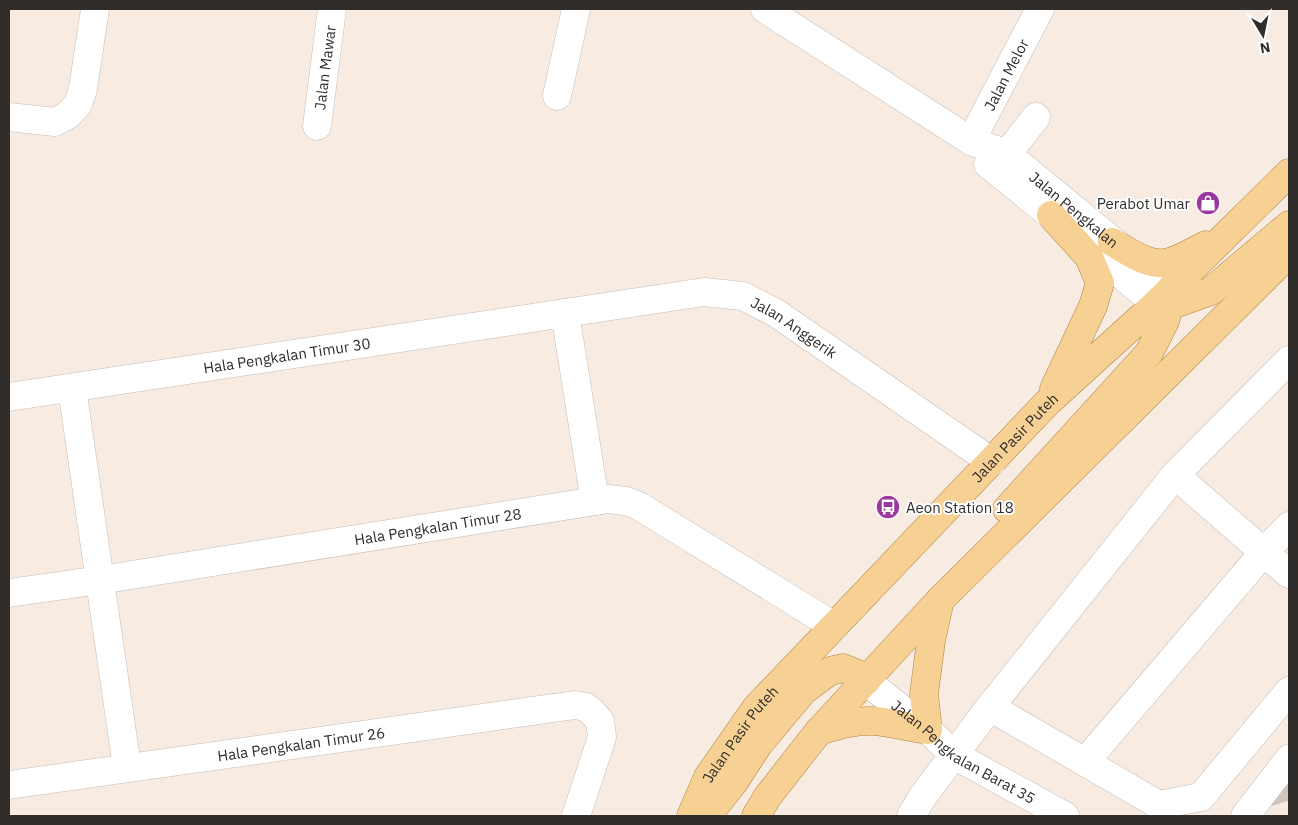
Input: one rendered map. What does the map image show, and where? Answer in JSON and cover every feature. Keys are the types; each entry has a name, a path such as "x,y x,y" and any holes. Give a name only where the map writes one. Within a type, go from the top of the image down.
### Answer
{"main road":[{"name":"Jalan Pasir Puteh","path":"691,816 708,777 756,708 1048,402 1166,299 1289,173"},
{"path":"1048,402 1093,306 1100,283 1089,258 1051,215"},
{"path":"756,816 768,796 818,731 1035,478 1149,353 1165,321 1166,299 1177,303 1211,291 1289,225"},
{"path":"1112,242 1154,263 1168,263 1228,234"},
{"path":"863,678 1289,254"},
{"path":"818,731 863,721 890,723 928,730 924,694 931,641 940,600"},
{"path":"707,816 734,782 758,745 804,690 830,671 843,668 863,678"}],"street":[{"path":"9,117 55,122 68,115 78,104 83,89 95,9"},
{"name":"Jalan Mawar","path":"317,126 332,9"},
{"path":"557,96 576,9"},
{"name":"Jalan Pengkalan","path":"765,9 971,141 1006,154 1112,242 1166,299"},
{"name":"Jalan Melor","path":"971,141 1040,9"},
{"path":"1006,154 1036,117"},
{"name":"Jalan Pengkalan","path":"971,141 984,161 1051,215 1166,299"},
{"name":"Jalan Anggerik","path":"566,313 704,292 743,296 776,313 992,462"},
{"path":"566,313 595,501"},
{"name":"Hala Pengkalan Timur 30","path":"9,397 566,313"},
{"path":"911,816 922,796 990,707 1176,475 1289,360"},
{"path":"72,388 127,767"},
{"path":"1176,475 1289,574"},
{"name":"Hala Pengkalan Timur 28","path":"9,593 608,500 626,501 639,506 834,626"},
{"path":"1085,762 1264,552 1289,526"},
{"name":"Jalan Pengkalan Barat 35","path":"863,678 928,730 954,755 1065,816"},
{"path":"990,707 1159,805 1201,797 1289,691"},
{"name":"Hala Pengkalan Timur 26","path":"9,785 574,705 586,707 600,721 602,737 576,816"},
{"path":"1245,816 1289,759"}],"tunnel":[{"path":"1277,775 1289,814"}],"place":[{"name":"Perabot Umar","path":"1208,203"},
{"name":"Aeon Station 18","path":"888,507"}]}
